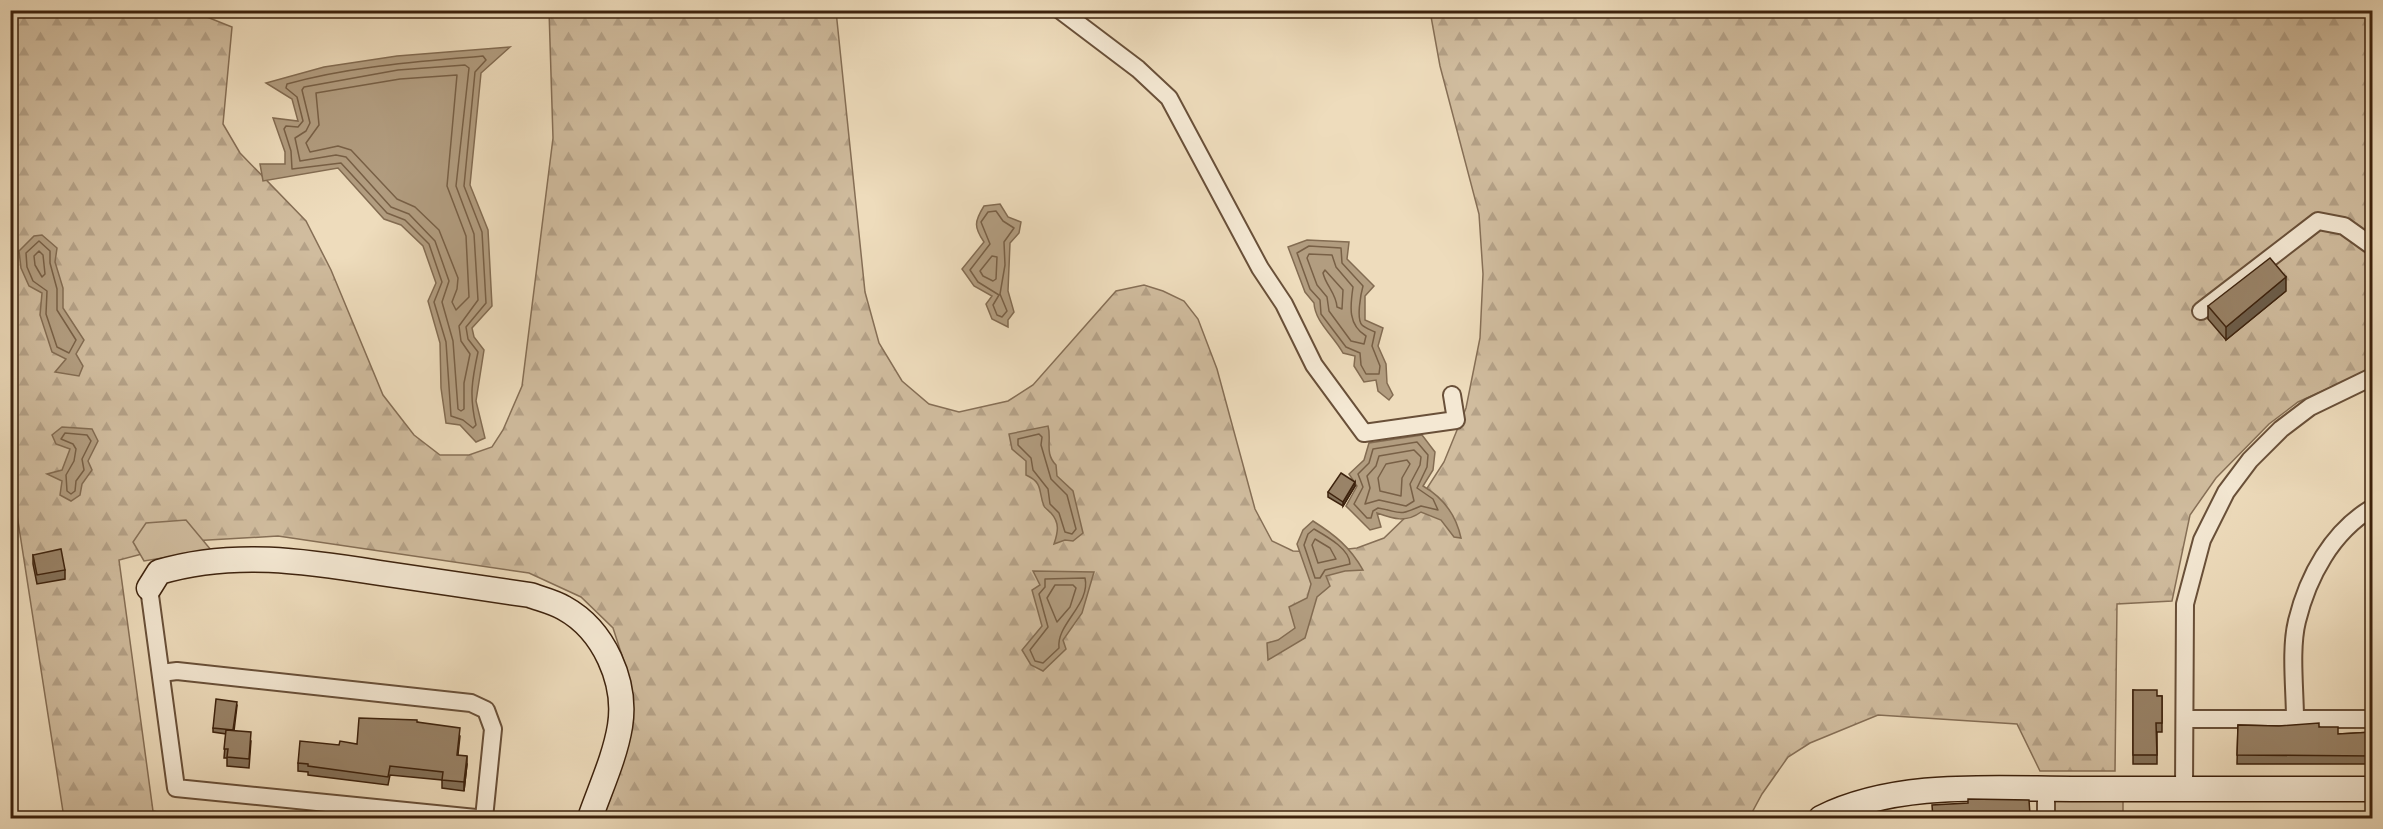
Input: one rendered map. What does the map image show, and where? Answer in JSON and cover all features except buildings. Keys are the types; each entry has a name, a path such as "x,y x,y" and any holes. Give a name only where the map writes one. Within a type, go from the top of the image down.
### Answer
{"street":[{"path":"1060,10 1138,69 1169,98 1260,268 1284,304 1314,365 1364,434 1456,420 1452,395"},
{"path":"2201,311 2318,221 2344,226 2373,246"},
{"path":"2184,789 2185,604 2202,540 2226,492 2250,460 2281,429 2310,407 2373,377"},
{"path":"2295,719 2297,623 2313,576 2338,534 2373,508"},
{"path":"476,819 176,788 149,588 159,572 218,559 298,560 530,595 565,608 594,635 613,664 621,696 620,727 590,819"},
{"path":"161,673 177,671 471,703 486,710 493,729 484,819"},
{"path":"2186,719 2373,719"},
{"path":"1821,819 1846,806 1896,793 2046,789 2373,789"},
{"path":"2046,789 2046,819"}],"green space":[{"path":"549,10 836,11 865,292 879,343 902,381 929,404 959,412 1008,401 1033,385 1116,291 1144,285 1163,291 1184,301 1198,319 1217,369 1255,509 1272,541 1293,551 1322,552 1357,548 1384,538 1413,510 1444,462 1466,408 1480,338 1483,274 1479,214 1440,66 1430,11 2372,11 2372,369 2298,402 2269,424 2216,478 2190,515 2172,601 2117,604 2115,771 2040,771 2017,724 1878,715 1810,743 1788,757 1762,794 1749,818 602,818 629,737 628,674 613,628 581,597 529,573 278,536 191,541 119,560 153,811 189,818 64,818 11,476 10,11 192,11 232,27 223,124 240,153 306,221 331,270 383,395 414,435 440,455 469,455 492,447 503,430 522,386 553,138"},
{"path":"186,520 211,550 144,561 133,542 146,523"},
{"path":"2055,798 2123,799 2123,818 2055,818"}],"water":[{"path":"510,47 481,73 470,185 488,230 492,306 472,328 474,337 484,350 476,401 485,438 476,442 460,425 446,423 441,388 440,343 428,301 436,283 423,246 401,225 384,219 338,168 263,181 260,164 285,164 285,152 273,118 298,121 292,99 266,83 324,67 397,56"},
{"path":"1000,204 1008,217 1021,222 1019,233 1010,243 1008,291 1014,312 1008,320 1008,327 992,319 986,304 992,296 974,286 962,269 984,242 976,224 984,206"},
{"path":"42,235 57,248 55,262 63,288 63,308 84,340 76,354 83,366 79,376 55,372 66,359 52,352 40,315 42,293 29,286 21,268 19,251 34,236"},
{"path":"1307,240 1349,242 1347,259 1374,286 1365,296 1365,320 1383,328 1378,346 1386,364 1387,383 1393,395 1389,400 1378,391 1376,380 1364,382 1354,366 1355,356 1343,353 1321,322 1314,303 1305,292 1288,247"},
{"path":"1048,426 1050,456 1056,465 1057,476 1073,491 1083,533 1073,541 1065,540 1054,544 1057,532 1056,520 1044,507 1036,481 1026,475 1026,461 1012,449 1009,434"},
{"path":"62,427 92,429 98,441 88,461 92,470 82,484 80,495 71,501 60,495 62,481 47,474 62,470 70,449 56,444 52,435"},
{"path":"1422,435 1435,452 1433,470 1423,486 1448,508 1461,538 1454,537 1441,520 1421,512 1405,519 1377,513 1381,527 1370,530 1346,506 1357,486 1349,474 1364,460 1369,443"},
{"path":"1313,521 1341,542 1363,570 1345,571 1326,576 1330,586 1317,597 1305,638 1268,660 1267,643 1278,640 1295,628 1289,607 1307,598 1311,584 1297,544 1303,530"},
{"path":"1033,571 1094,572 1082,613 1063,640 1066,649 1043,671 1031,665 1022,650 1042,626 1032,590 1040,585"}]}
